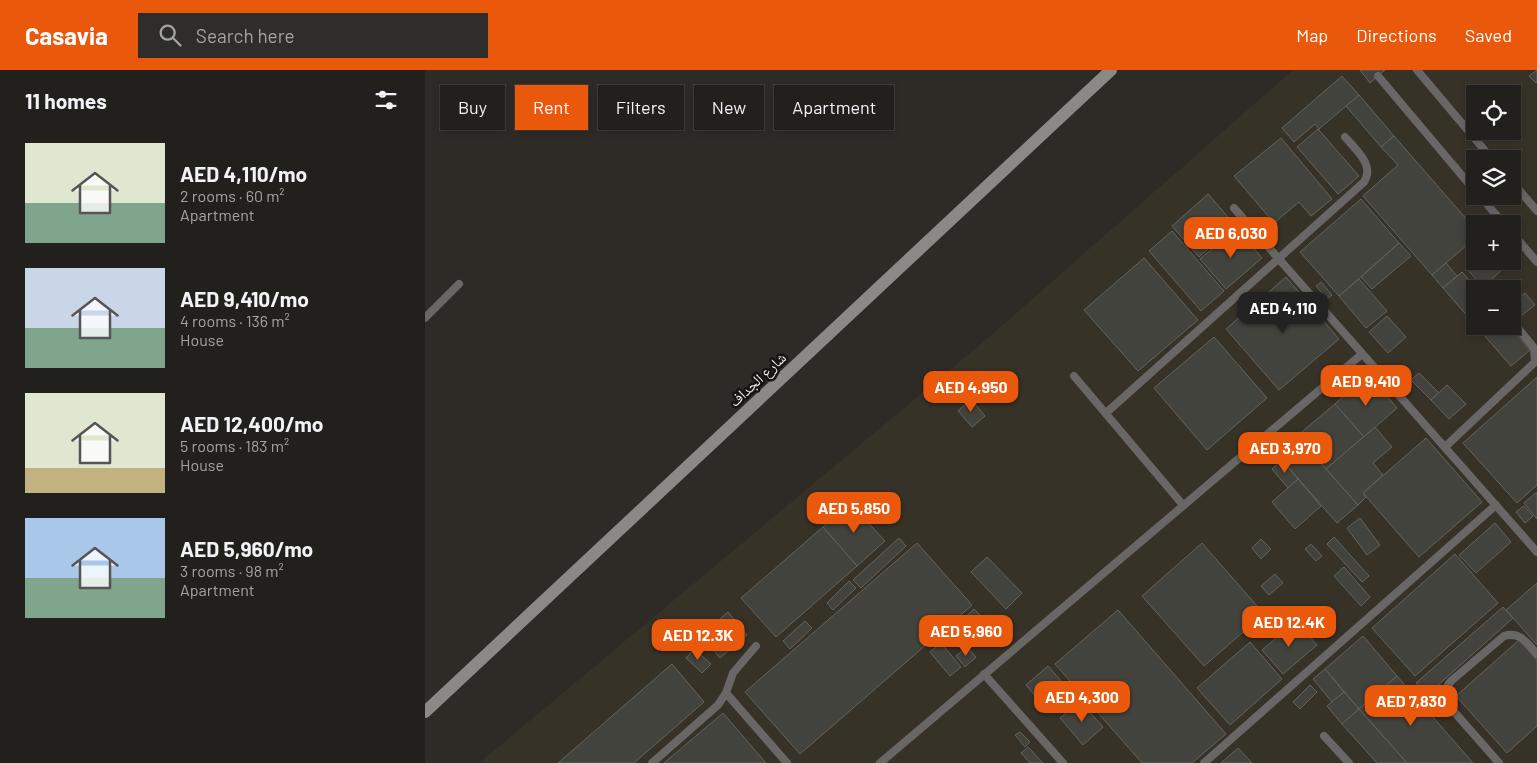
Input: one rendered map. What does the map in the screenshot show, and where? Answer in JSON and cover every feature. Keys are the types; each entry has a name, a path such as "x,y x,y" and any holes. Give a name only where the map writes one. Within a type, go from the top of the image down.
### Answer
{"street":[{"name":"شارع الجداف","path":"425,712 1111,70"}],"lane":[{"path":"1417,70 1484,150"},
{"path":"1378,76 1466,180"},
{"path":"1106,413 1279,260 1367,176 1367,164 1345,137"},
{"path":"1521,192 1537,211"},
{"path":"1488,205 1496,215"},
{"path":"1234,208 1537,552"},
{"path":"1521,243 1537,262"},
{"path":"425,318 459,284"},
{"path":"1445,447 1535,362 1534,348 1521,332"},
{"path":"880,763 1362,354"},
{"path":"1074,376 1183,505"},
{"path":"1204,763 1496,505"},
{"path":"1499,763 1449,706 1445,691 1451,682 1504,636 1510,634 1522,637 1537,654"},
{"path":"651,763 718,705 727,693 733,673 756,646"},
{"path":"984,674 1063,763"},
{"path":"727,693 787,763"},
{"path":"1324,736 1349,763"}],"shaded area":[{"path":"1293,70 1537,70 1537,763 479,763 982,343"}],"building":[{"path":"1360,70 1385,70 1370,83"},
{"path":"1537,70 1537,82 1536,83 1529,76"},
{"path":"1342,76 1359,95 1319,129 1315,124 1294,142 1282,128"},
{"path":"1359,95 1394,136 1381,147 1346,106"},
{"path":"1318,129 1359,176 1338,194 1297,147"},
{"path":"1394,136 1466,219 1466,246 1432,275 1363,196 1398,165 1381,147"},
{"path":"1281,138 1332,199 1311,216 1299,202 1274,223 1234,176"},
{"path":"1208,194 1235,225 1199,257 1172,226"},
{"path":"1361,199 1399,243 1339,296 1300,252"},
{"path":"1237,228 1262,258 1226,289 1200,259"},
{"path":"1172,231 1224,291 1201,311 1149,251"},
{"path":"1399,243 1411,256 1372,289 1361,277"},
{"path":"1144,258 1198,320 1138,371 1084,310"},
{"path":"1446,263 1457,276 1443,288 1432,275"},
{"path":"1468,270 1502,270 1491,280 1477,280"},
{"path":"1462,272 1469,280 1466,280 1466,315 1443,288"},
{"path":"1286,277 1339,339 1279,390 1226,329"},
{"path":"1359,279 1387,311 1366,328 1339,296"},
{"path":"1321,282 1332,295 1327,299 1316,286"},
{"path":"1525,293 1535,305 1522,315 1521,314 1521,296"},
{"path":"1387,316 1406,337 1388,353 1369,332"},
{"path":"1484,335 1517,335 1530,350 1511,366"},
{"path":"1214,337 1267,398 1207,450 1154,388"},
{"path":"1419,373 1439,393 1431,400 1411,380"},
{"path":"1537,377 1537,485 1517,503 1463,443"},
{"path":"1362,380 1367,386 1374,381 1397,408 1364,437 1335,404"},
{"path":"1447,385 1466,404 1449,419 1431,400"},
{"path":"971,399 985,416 972,427 958,411"},
{"path":"1335,404 1364,437 1326,469 1297,436"},
{"path":"1375,427 1392,447 1373,463 1383,475 1363,493 1366,497 1358,505 1326,469"},
{"path":"1426,438 1482,502 1419,557 1363,493"},
{"path":"1302,442 1358,505 1337,523 1282,460"},
{"path":"1282,460 1298,479 1288,488 1272,469"},
{"path":"1298,479 1321,506 1295,529 1272,502"},
{"path":"1537,492 1537,519 1524,503"},
{"path":"850,503 885,541 857,566 823,527"},
{"path":"1524,506 1533,516 1525,523 1516,512"},
{"path":"1360,518 1380,545 1367,555 1347,528"},
{"path":"1495,523 1511,542 1476,573 1459,555"},
{"path":"823,527 857,566 776,637 741,598"},
{"path":"1334,537 1369,576 1362,582 1327,544"},
{"path":"899,538 906,546 861,588 853,580"},
{"path":"1261,539 1271,549 1261,559 1252,548"},
{"path":"917,543 972,605 800,754 745,692"},
{"path":"1202,543 1264,614 1204,666 1142,596"},
{"path":"1311,544 1322,556 1316,561 1305,549"},
{"path":"1455,554 1498,603 1415,676 1372,628"},
{"path":"987,557 1022,593 1006,609 971,572"},
{"path":"1344,567 1370,597 1361,606 1334,576"},
{"path":"1275,574 1283,583 1269,595 1261,586"},
{"path":"849,581 856,588 833,610 827,603"},
{"path":"1537,583 1537,645 1506,610"},
{"path":"1503,607 1513,618 1427,695 1416,683"},
{"path":"974,609 980,615 956,637 950,631"},
{"path":"1118,610 1226,734 1192,763 1142,763 1055,664"},
{"path":"728,612 747,635 720,658 701,635"},
{"path":"805,621 812,628 790,649 783,641"},
{"path":"1296,621 1317,645 1283,674 1262,650"},
{"path":"1363,636 1397,676 1359,709 1325,669"},
{"path":"1519,640 1537,660 1537,726 1507,753 1456,696"},
{"path":"1250,642 1282,679 1230,725 1197,688"},
{"path":"941,643 961,667 950,676 930,652"},
{"path":"967,647 976,657 965,667 956,656"},
{"path":"694,649 711,664 702,673 686,658"},
{"path":"672,664 704,702 634,763 558,763"},
{"path":"1048,666 1063,683 1040,702 1026,685"},
{"path":"1325,669 1344,692 1332,702 1313,679"},
{"path":"1397,676 1473,763 1407,763 1359,709"},
{"path":"1310,685 1317,692 1300,709 1293,702"},
{"path":"1344,692 1359,709 1342,724 1327,706"},
{"path":"1080,701 1103,727 1083,745 1060,718"},
{"path":"1359,709 1407,763 1377,763 1342,724"},
{"path":"723,713 766,763 664,763"},
{"path":"1020,732 1030,742 1025,747 1015,735"},
{"path":"1028,747 1043,763 1030,763 1021,753"},
{"path":"1238,748 1252,763 1221,763"}]}
